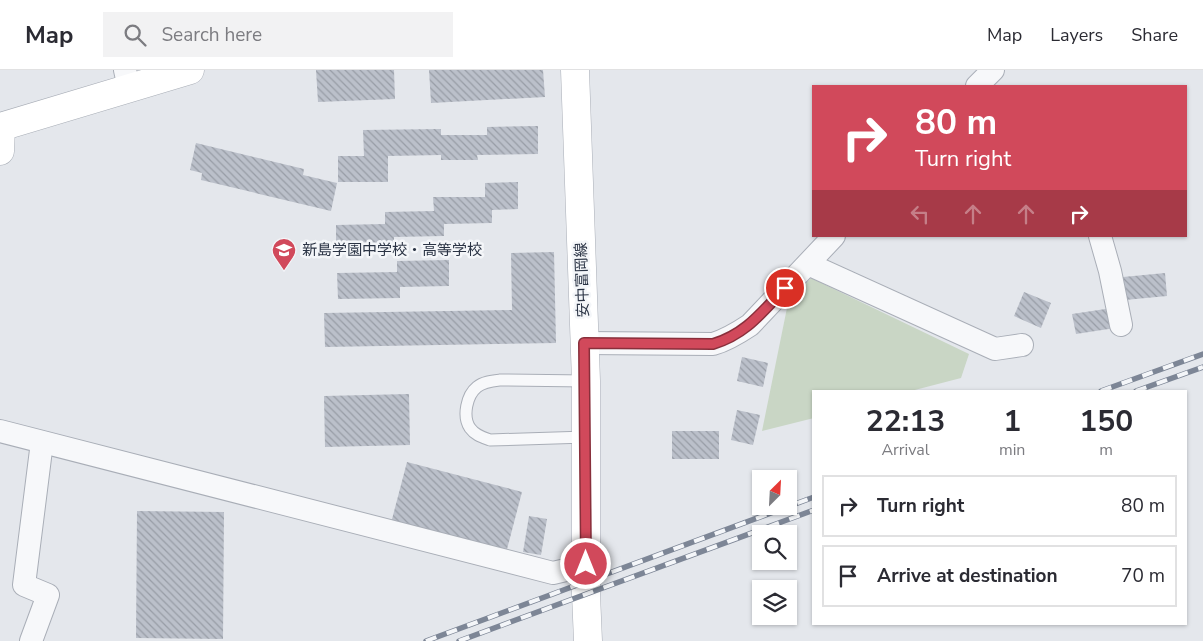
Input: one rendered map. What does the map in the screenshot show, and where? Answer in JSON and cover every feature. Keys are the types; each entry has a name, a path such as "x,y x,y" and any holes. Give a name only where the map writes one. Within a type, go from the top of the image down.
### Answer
{"main road":[{"path":"0,135 127,79 190,70"},
{"name":"安中富岡線","path":"575,70 586,381 588,641"}],"street":[{"path":"978,85 993,70"},
{"path":"584,343 713,344 722,341 750,325 833,237"},
{"path":"1100,237 1110,270 1121,325"},
{"path":"808,264 995,349 1022,345"},
{"path":"0,431 553,573 586,564"},
{"path":"30,641 48,595 24,584 42,442"}],"lane":[{"path":"586,381 500,380 488,382 478,386 472,392 468,401 466,417 469,427 477,436 490,440 586,437"}],"green space":[{"path":"811,278 969,354 961,378 915,390 812,390 812,418 762,431 788,303"}],"building":[{"path":"316,70 394,70 395,99 318,102"},
{"path":"429,70 543,70 545,97 431,103"},
{"path":"538,126 538,154 477,155 478,160 441,160 441,155 388,156 388,182 338,182 338,156 364,156 363,130 441,129 441,135 487,135 487,127"},
{"path":"196,143 304,169 303,175 337,183 331,211 201,180 202,173 190,170"},
{"path":"518,182 518,209 492,210 492,223 444,224 444,236 394,237 394,251 336,251 336,225 385,224 385,212 434,211 433,197 485,197 485,183"},
{"path":"554,252 556,343 325,347 324,313 512,310 511,253"},
{"path":"449,260 449,286 400,287 400,298 338,299 337,273 397,272 397,261"},
{"path":"1165,273 1167,296 1125,300 1123,277"},
{"path":"1024,292 1051,303 1041,328 1014,316"},
{"path":"1112,308 1115,328 1076,334 1072,314"},
{"path":"742,357 768,363 763,387 737,381"},
{"path":"409,394 410,445 325,447 324,396"},
{"path":"737,410 760,415 753,445 731,440"},
{"path":"672,431 719,431 719,459 672,459"},
{"path":"407,462 522,492 506,553 391,523"},
{"path":"137,511 224,512 223,639 136,638"},
{"path":"529,516 547,519 541,555 523,552"}],"railway":[{"path":"1104,390 1203,354"},
{"path":"1139,390 1203,367"},
{"path":"426,641 812,498"},
{"path":"459,641 812,511"}],"place":[{"name":"新島学園中学校・高等学校","path":"284,271"}],"route":[{"path":"586,564 586,381 584,343 713,344 750,325 785,288"}]}
